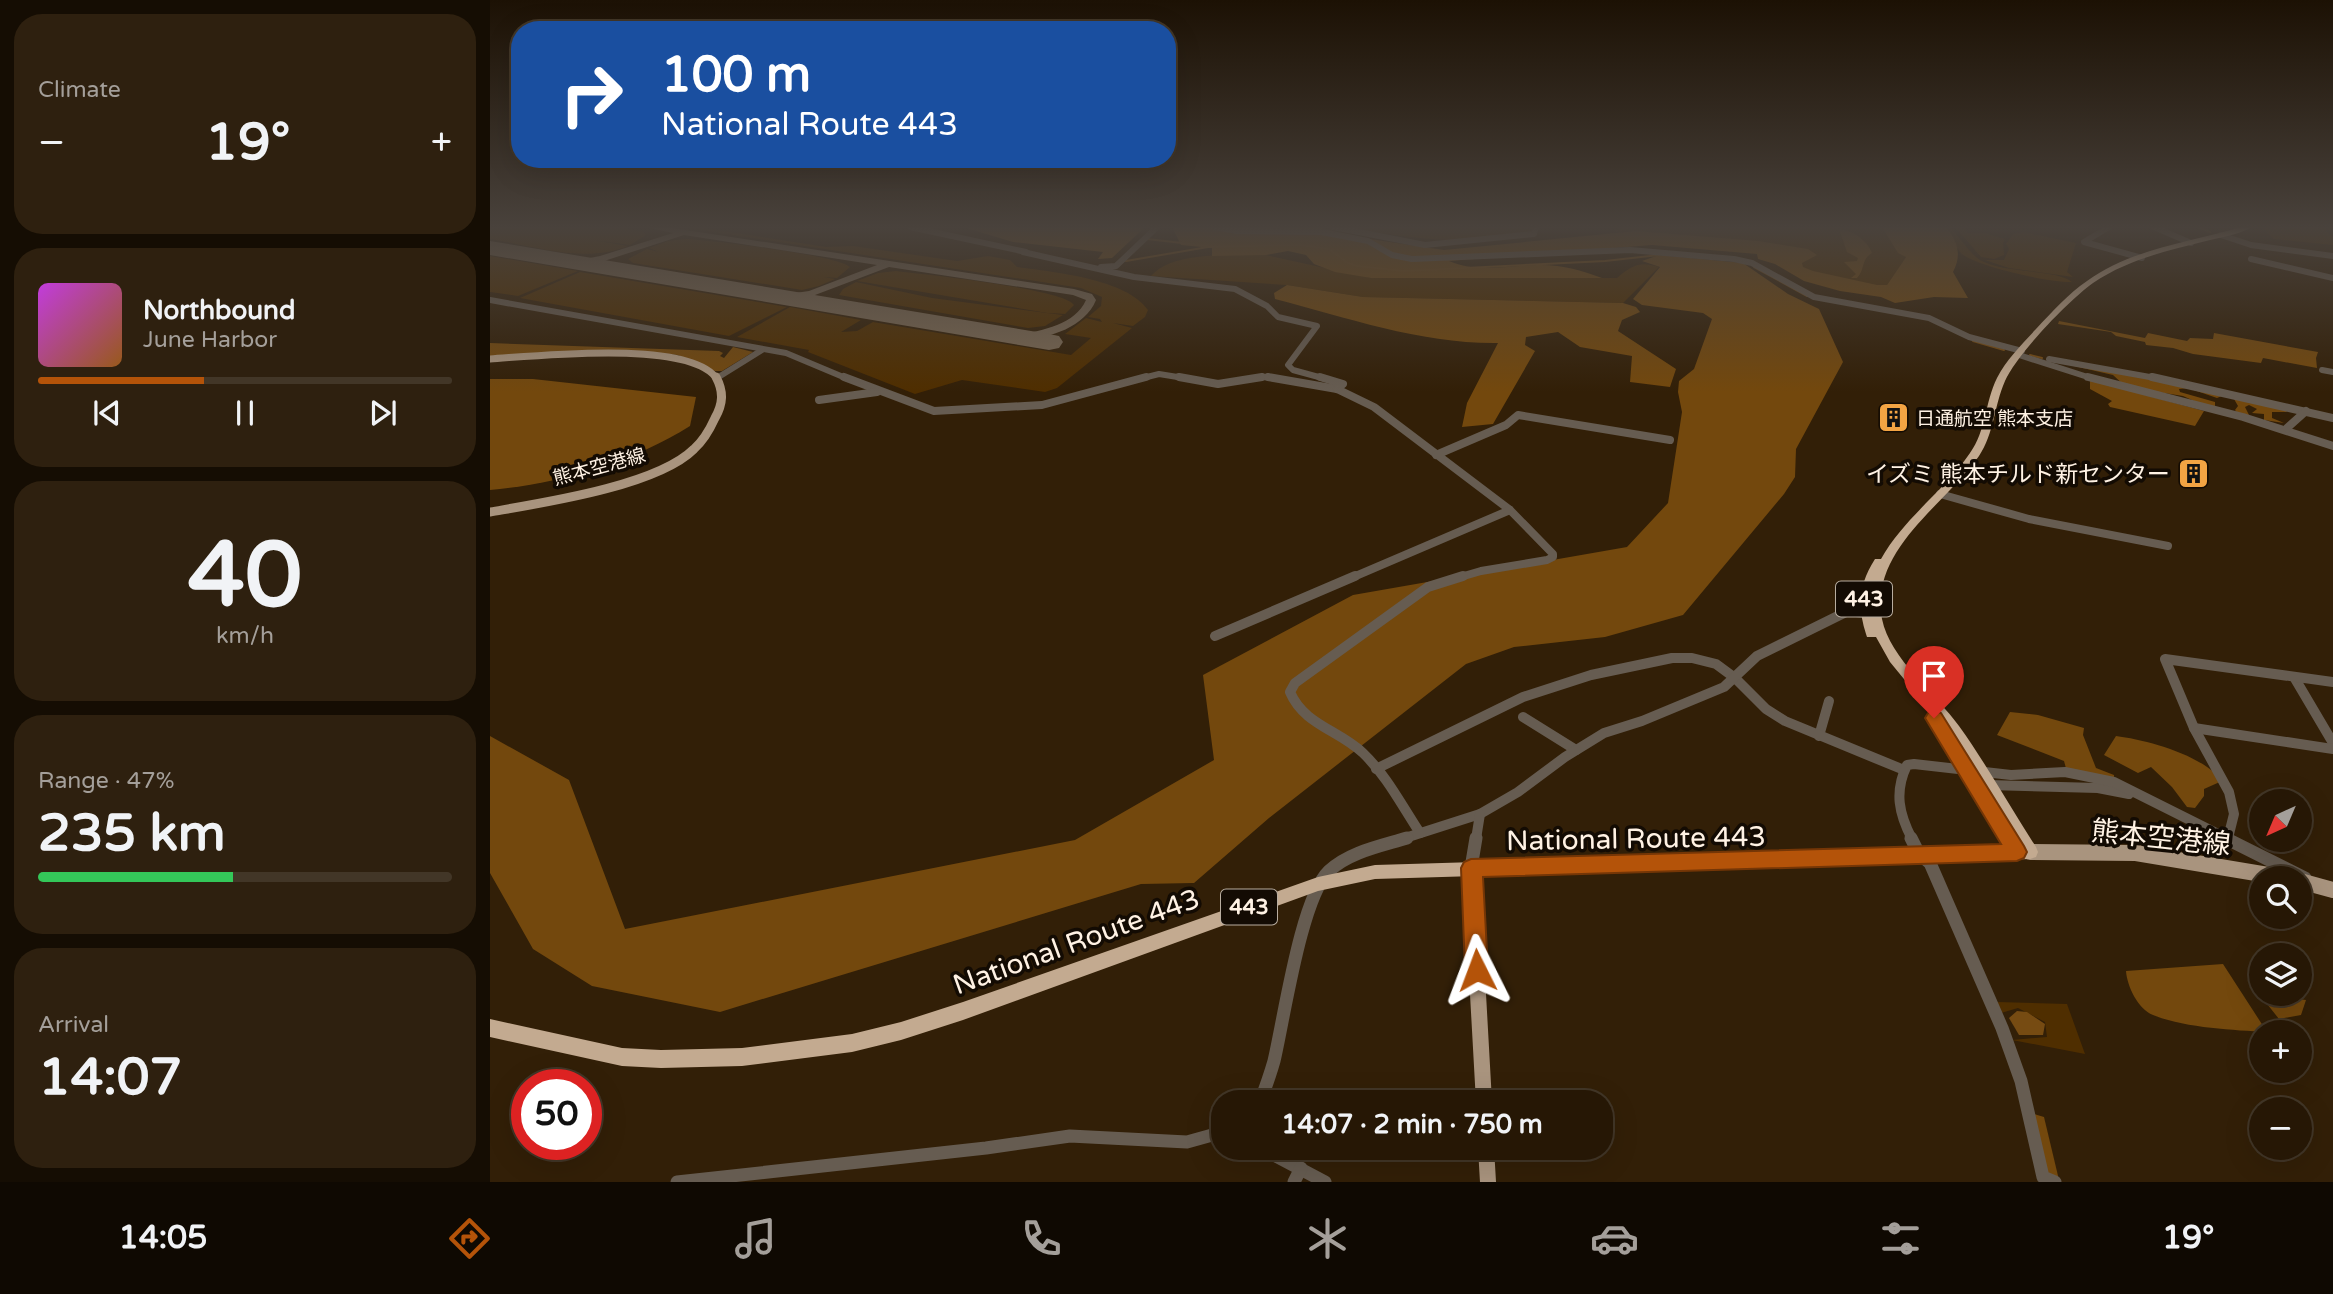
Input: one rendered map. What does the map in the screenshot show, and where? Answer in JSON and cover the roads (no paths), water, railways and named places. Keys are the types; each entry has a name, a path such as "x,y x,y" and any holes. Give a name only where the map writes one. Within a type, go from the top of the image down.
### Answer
{"highway":[{"name":"443","path":"2024,852 1988,785 1942,715 1896,660 1880,635 1864,599 1869,576 1910,516 1970,452 1978,438 1996,376 2070,298 2091,282"},
{"name":"443","path":"2019,352 2002,377 1976,453 1905,534 1886,562 1878,579 1870,613 1871,634 1947,736 2024,852"},
{"name":"National Route 443","path":"490,1028 622,1057 742,1057 840,1045 901,1031 1318,884 1375,872 2024,852"}],"main road":[{"path":"490,359 659,355 696,363 706,367 717,378"},
{"name":"熊本空港線","path":"490,513 642,477 684,458 704,437 722,405 723,396 717,378"},
{"name":"熊本空港線","path":"2024,852 2136,853 2249,871"},
{"path":"1471,868 1483,1090"},
{"path":"1487,1160 1488,1182"}],"street":[{"path":"1181,282 1226,287 1242,292 1268,306 1278,317 1317,326 1288,365 1293,370 1343,384 1337,388"},
{"path":"1787,282 1814,297 1929,318 1969,337 2040,359 2087,378 2287,428 2333,446"},
{"path":"490,300 648,326 800,357 879,392 941,411 1042,405 1157,374 1217,384 1265,377 1337,388 1374,407 1510,510 1525,523 1553,557 1449,579 1428,587 1295,683 1290,692 1299,712 1343,736 1373,762 1420,833"},
{"path":"717,378 762,350"},
{"path":"2040,359 2065,361 2177,382 2333,418"},
{"path":"2322,370 2333,372"},
{"path":"819,400 879,392"},
{"path":"2287,428 2306,411"},
{"path":"1436,455 1506,425 1518,415 1670,440"},
{"path":"1940,494 2029,519 2168,546"},
{"path":"1215,636 1510,510"},
{"path":"1264,1090 1273,1065 1299,946 1318,884 1330,870 1351,856 1480,814 1604,733 1642,721 1724,687 1757,656 1848,611 1870,613"},
{"path":"1376,769 1523,697 1591,675 1672,658 1692,658 1716,664 1766,709 1785,721 1903,771"},
{"path":"2228,838 2234,814 2228,792 2194,729 2165,660 2333,682"},
{"path":"2294,677 2333,743"},
{"path":"1819,736 1829,701"},
{"path":"1524,718 1576,750"},
{"path":"2194,729 2333,749"},
{"path":"2055,1182 2043,1177 2021,1081 2002,1028 1930,863 1921,856 1898,807 1896,797 1907,765 2011,775 2065,772 2091,775 2114,782 2326,888"},
{"path":"1988,785 2098,788 2123,792 2154,802"},
{"path":"1471,868 1480,814"},
{"path":"677,1182 986,1148 1070,1136 1187,1142 1211,1135"},
{"path":"1277,1160 1297,1175 1325,1182"}],"waterway":[{"path":"1782,282 1807,296"},
{"path":"1973,341 2004,350"},
{"path":"2030,355 2042,358"}],"place":[{"name":"日通航空 熊本支店","path":"1893,418"},
{"name":"イズミ 熊本チルド新センター","path":"2193,474"}]}
